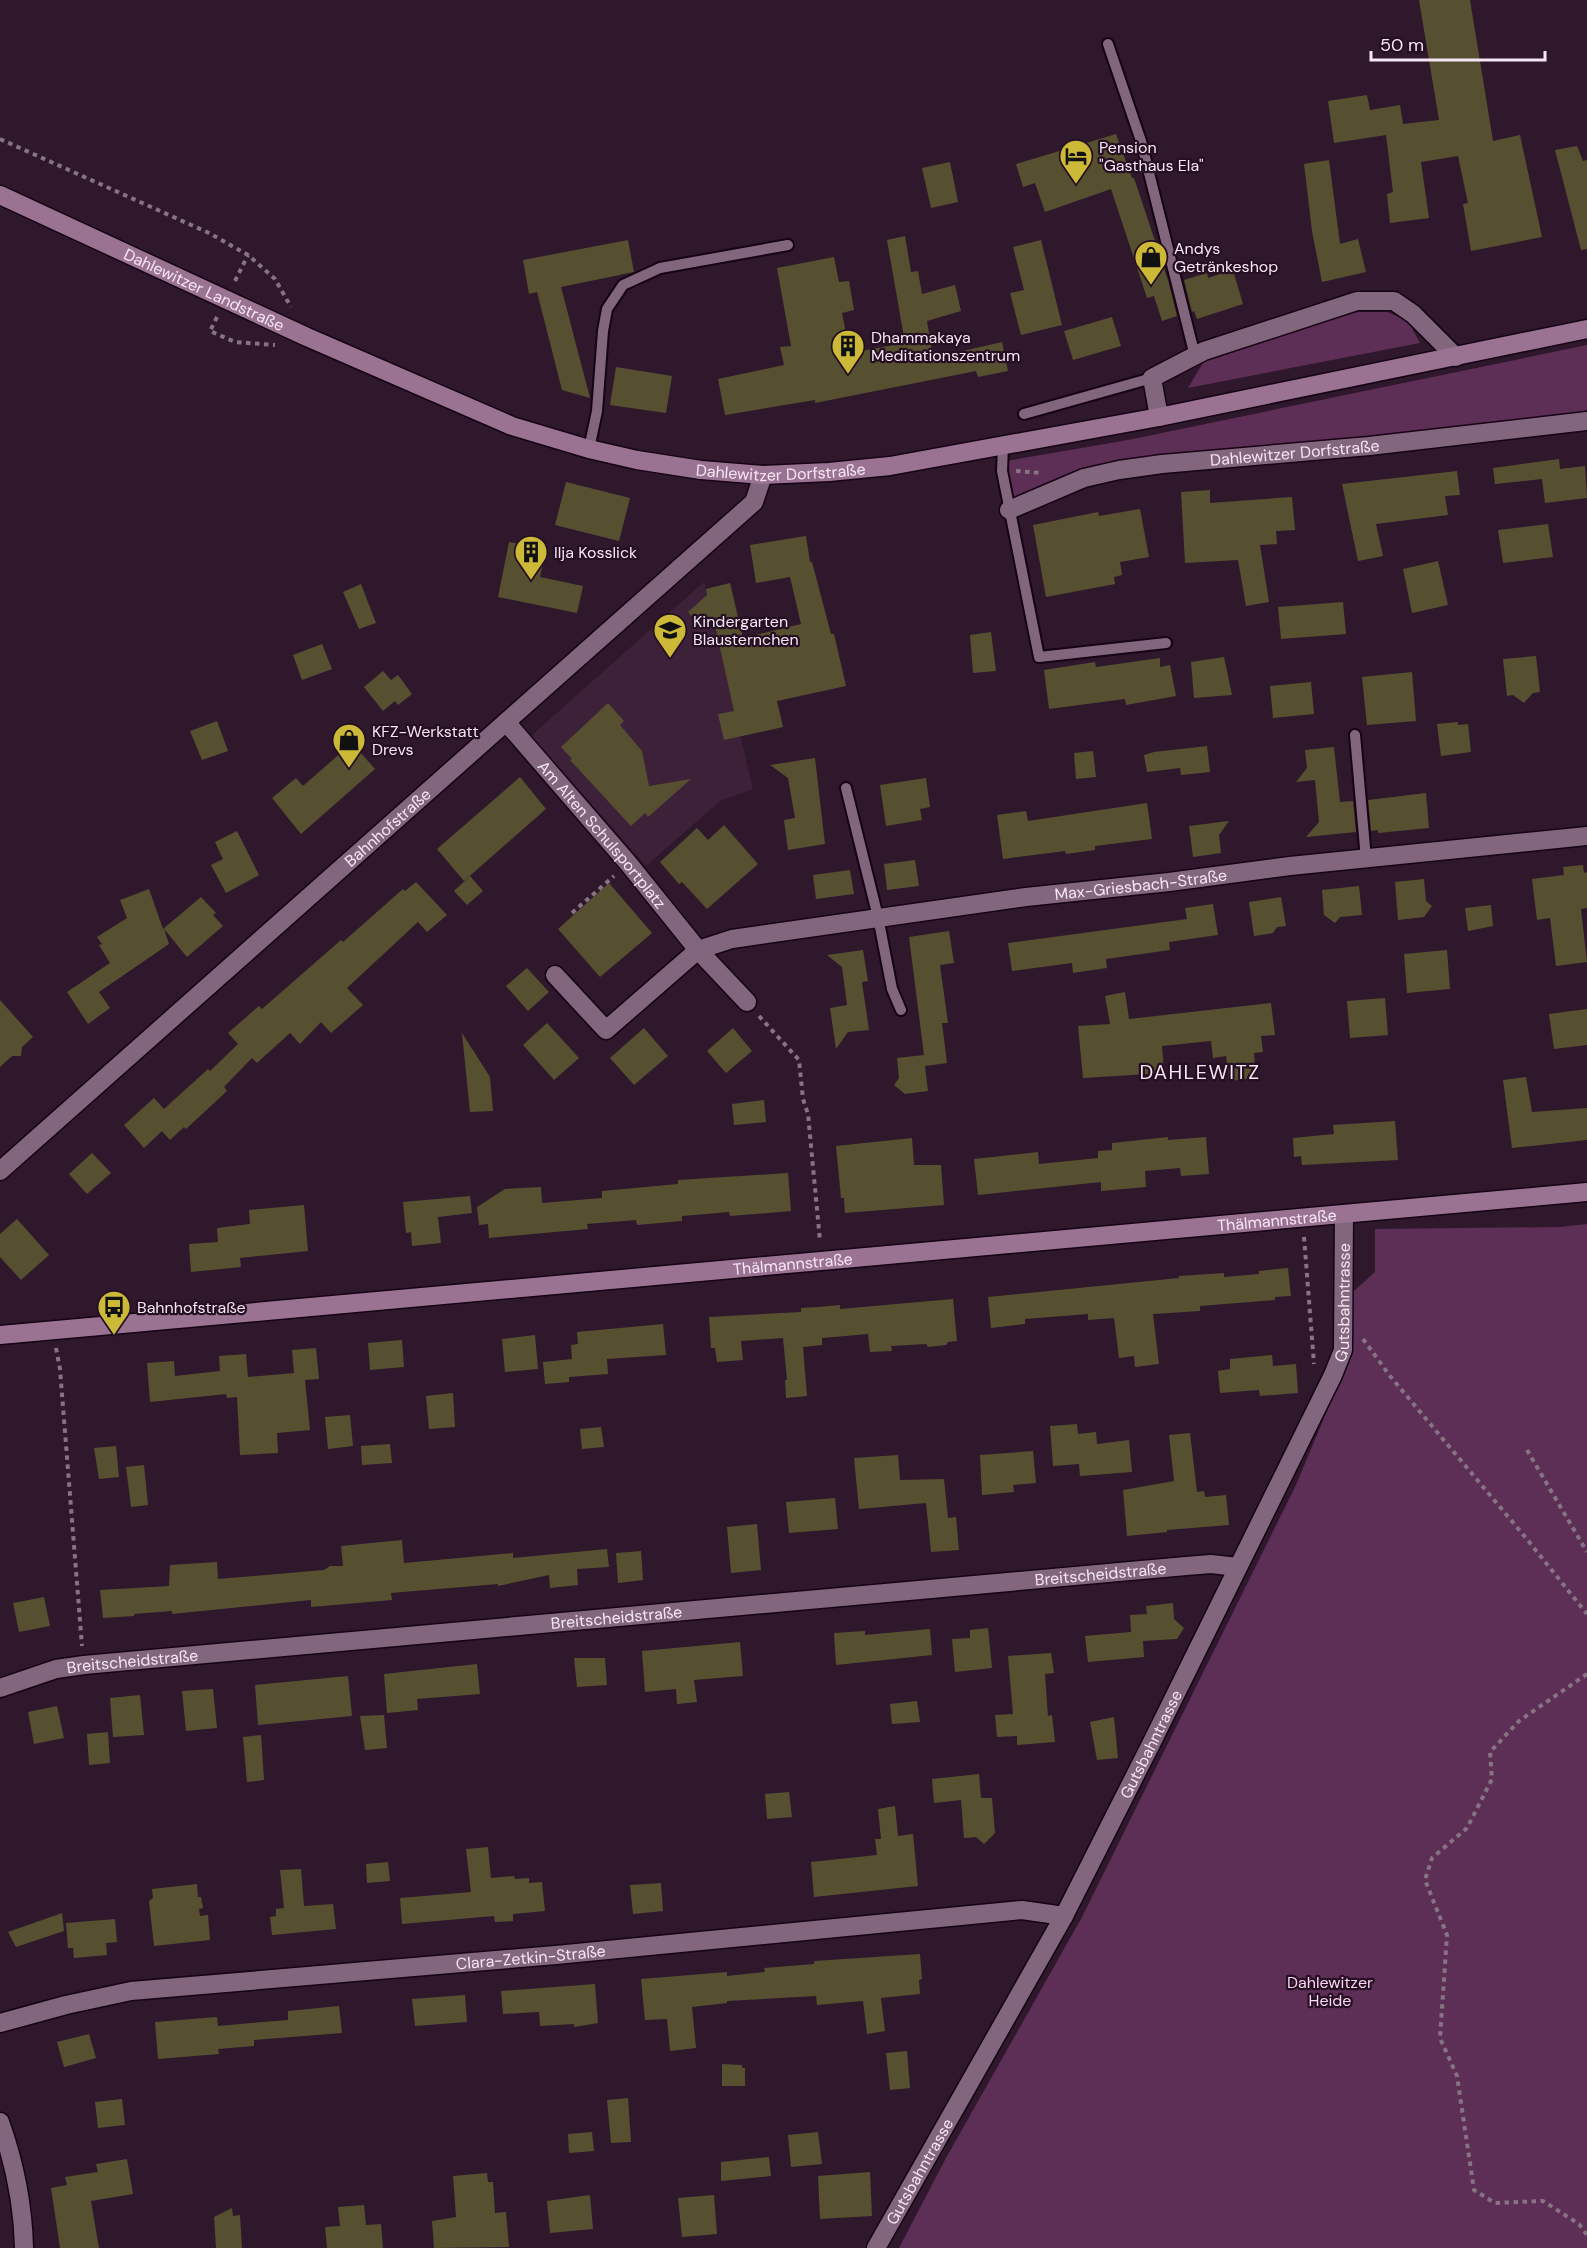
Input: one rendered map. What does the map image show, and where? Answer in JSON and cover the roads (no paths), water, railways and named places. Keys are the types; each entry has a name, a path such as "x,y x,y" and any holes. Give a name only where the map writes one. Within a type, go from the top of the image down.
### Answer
{"street":[{"name":"Dahlewitzer Landstraße","path":"0,195 307,337 411,382"},
{"path":"1159,417 1152,378 1204,351 1357,301 1394,301 1413,314 1456,357"},
{"name":"Dahlewitzer Dorfstraße","path":"411,382 512,426 590,449 637,460 701,470 763,475 890,466 1003,446 1159,417 1587,329"},
{"name":"Dahlewitzer Dorfstraße","path":"1009,510 1084,478 1119,470 1162,464 1369,446 1587,421"},
{"name":"Bahnhofstraße","path":"0,1172 754,502 763,475"},
{"name":"Am Alten Schulsportplatz","path":"506,722 628,863 698,950 747,1002"},
{"name":"Max-Griesbach-Straße","path":"698,950 732,939 1026,897 1587,836"},
{"path":"555,975 606,1030 698,950"},
{"name":"Thälmannstraße","path":"0,1335 1587,1192"},
{"name":"Gutsbahntrasse","path":"876,2248 1064,1916 1333,1375 1343,1350 1344,1214"},
{"name":"Breitscheidstraße","path":"0,1688 56,1669 84,1665 1186,1566 1211,1564 1238,1567"},
{"name":"Clara-Zetkin-Straße","path":"0,2023 66,2005 139,1990 556,1955 1022,1910 1064,1916"},
{"path":"0,2122 11,2159 21,2213 24,2248"}],"lane":[{"path":"1108,44 1141,141 1195,356"},
{"path":"590,449 597,411 603,331 607,309 623,285 660,268 788,245"},
{"path":"1024,414 1152,378"},
{"path":"1003,446 1002,471 1039,657 1166,643"},
{"path":"1355,735 1366,859"},
{"path":"846,788 878,917 892,989 901,1010"}],"place":[{"name":"Pension \"Gasthaus Ela\"","path":"1076,185"},
{"name":"Andys Getränkeshop","path":"1151,286"},
{"name":"Dhammakaya Meditationszentrum","path":"848,375"},
{"name":"Ilja Kosslick","path":"531,581"},
{"name":"Kindergarten Blausternchen","path":"670,659"},
{"name":"KFZ-Werkstatt Drevs","path":"349,769"},
{"name":"Bahnhofstraße","path":"114,1336"}],"district":[{"name":"DAHLEWITZ","path":"1200,1072"}],"park label":[{"name":"Dahlewitzer Heide","path":"1330,1991"}]}
